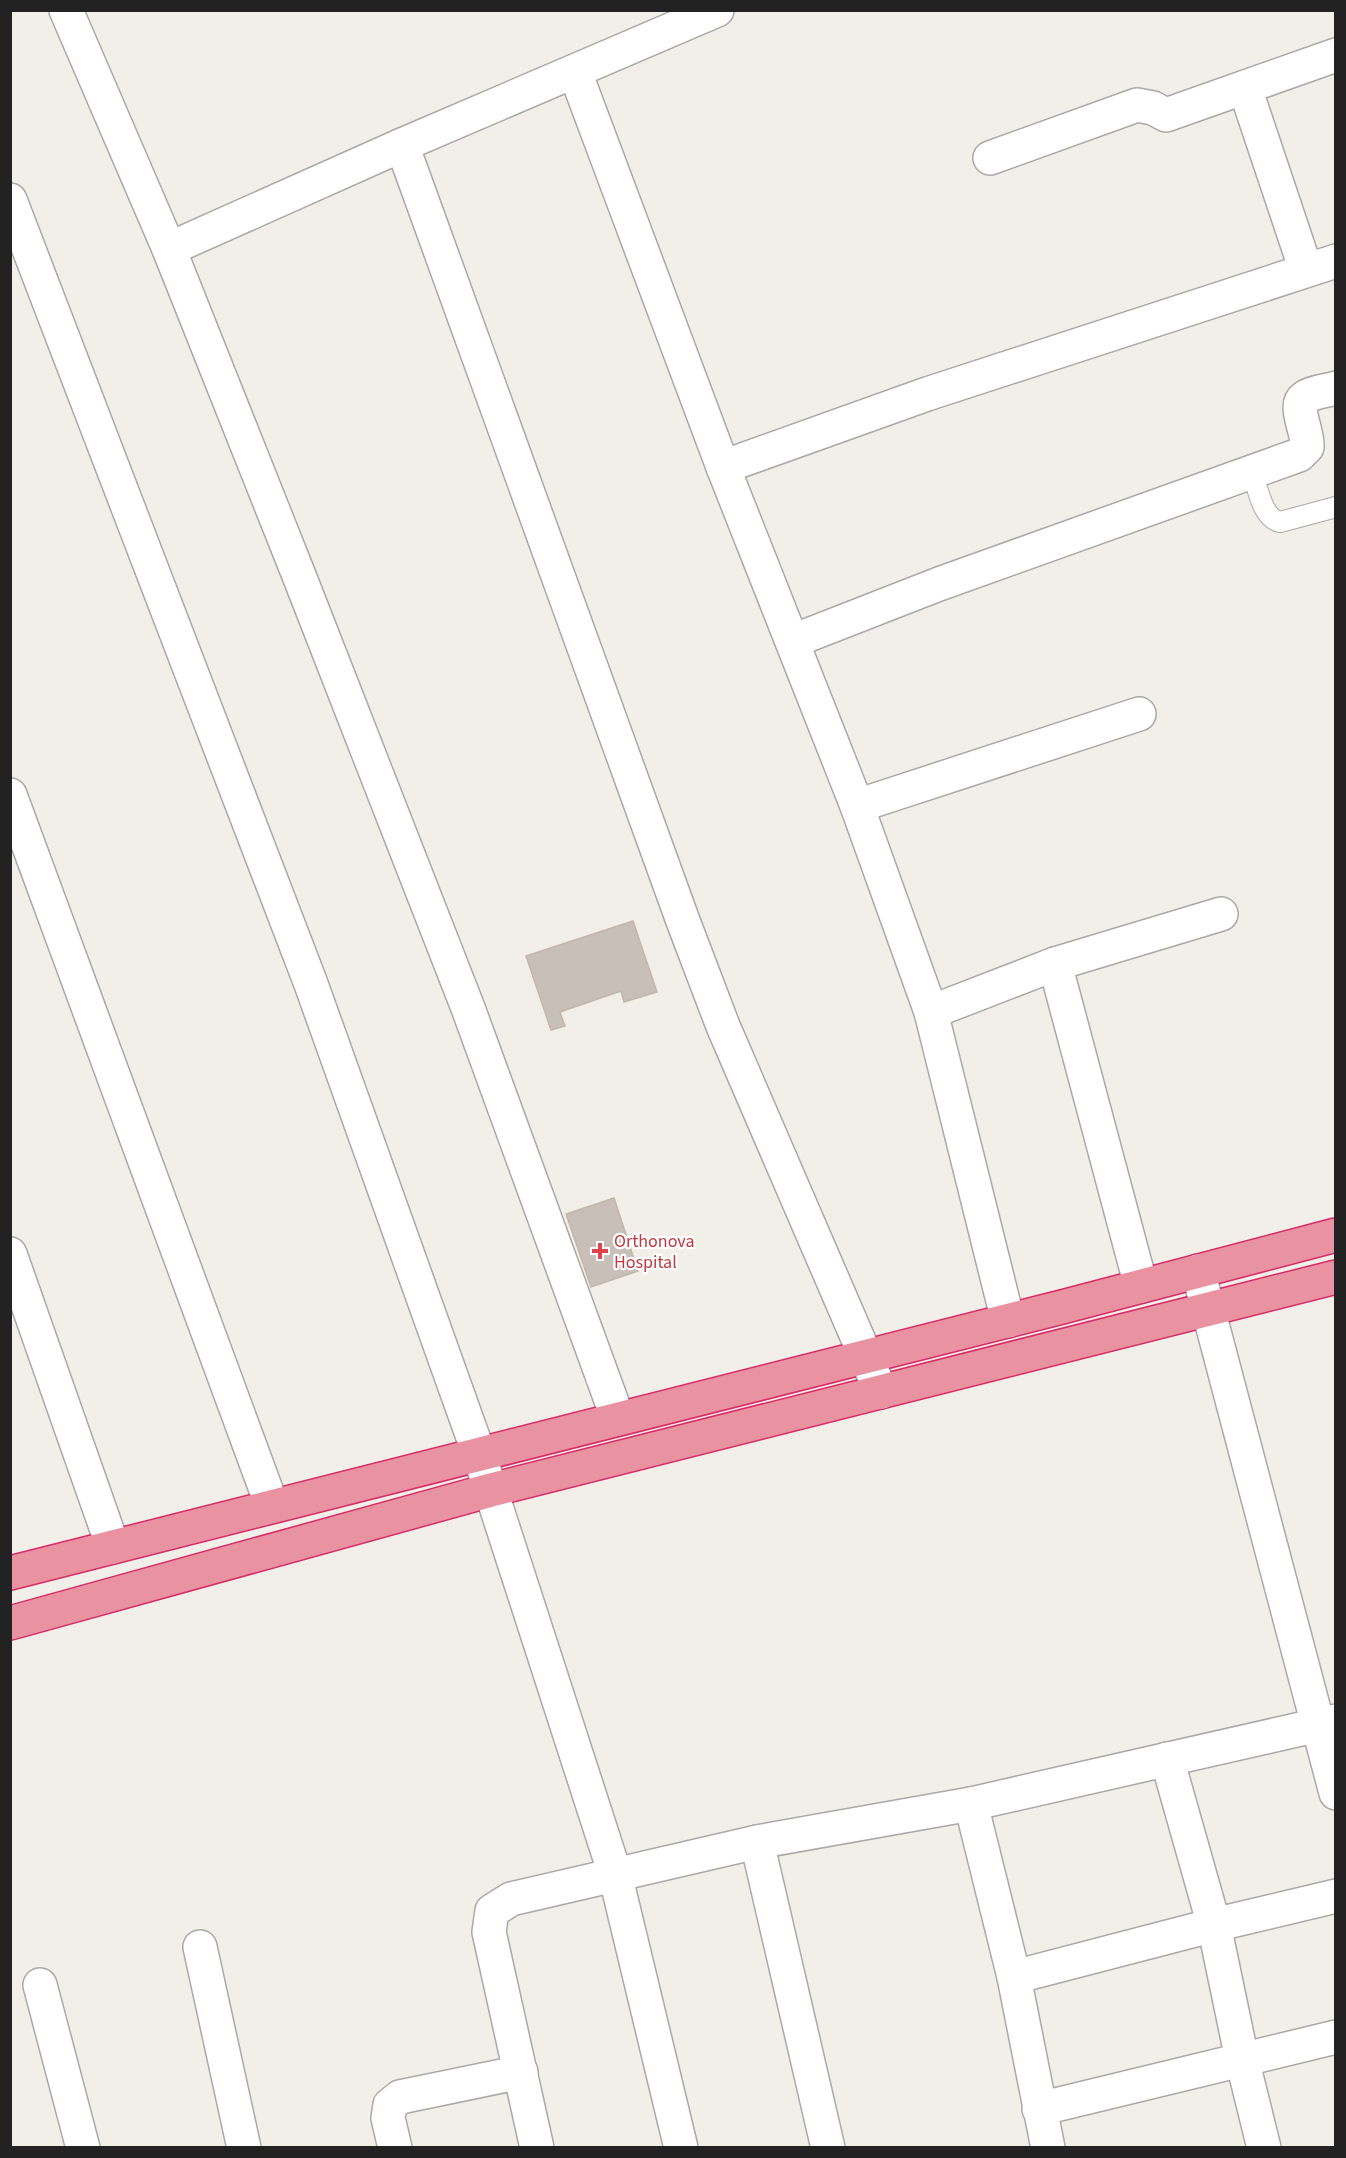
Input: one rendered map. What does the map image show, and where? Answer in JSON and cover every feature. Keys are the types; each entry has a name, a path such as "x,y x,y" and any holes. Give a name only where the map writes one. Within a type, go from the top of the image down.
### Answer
{"highway":[{"path":"10,1573 1008,1321 1335,1235"},
{"path":"10,1623 491,1490 1335,1277"}],"street":[{"path":"169,249 402,145 717,10"},
{"path":"75,14 468,1008 618,1419"},
{"path":"990,158 1137,105 1153,108 1166,115 1335,55"},
{"path":"574,72 723,467 857,806 931,1012 1008,1321"},
{"path":"723,467 927,394 1321,266 1245,88"},
{"path":"402,145 723,1026 881,1392"},
{"path":"10,200 311,984 491,1490 615,1874 681,2148"},
{"path":"793,641 939,584 1299,455 1307,447 1308,439 1299,408 1301,400 1335,388"},
{"path":"857,806 1139,714"},
{"path":"10,795 272,1506"},
{"path":"931,1012 1055,964 1221,914"},
{"path":"1055,964 1141,1286"},
{"path":"10,1254 113,1547"},
{"path":"1198,1271 1327,1723 1335,1793"},
{"path":"537,2148 489,1932 492,1911 511,1899 757,1842 970,1804 1327,1723"},
{"path":"1167,1759 1214,1925 1242,2059 1264,2148"},
{"path":"970,1804 1014,1977 1048,2148"},
{"path":"757,1842 828,2148"},
{"path":"1014,1977 1335,1896"},
{"path":"200,1947 244,2148"},
{"path":"40,1985 83,2148"},
{"path":"1039,2109 1335,2037"},
{"path":"395,2148 388,2118 390,2105 400,2097 521,2072"}],"lane":[{"path":"1252,472 1267,514 1272,521 1280,522 1335,507"}],"building":[{"path":"633,921 657,992 624,1002 621,991 560,1012 565,1026 551,1030 526,956"},
{"path":"614,1198 638,1271 591,1287 566,1214"}],"place":[{"name":"Orthonova Hospital","path":"600,1251"}]}
